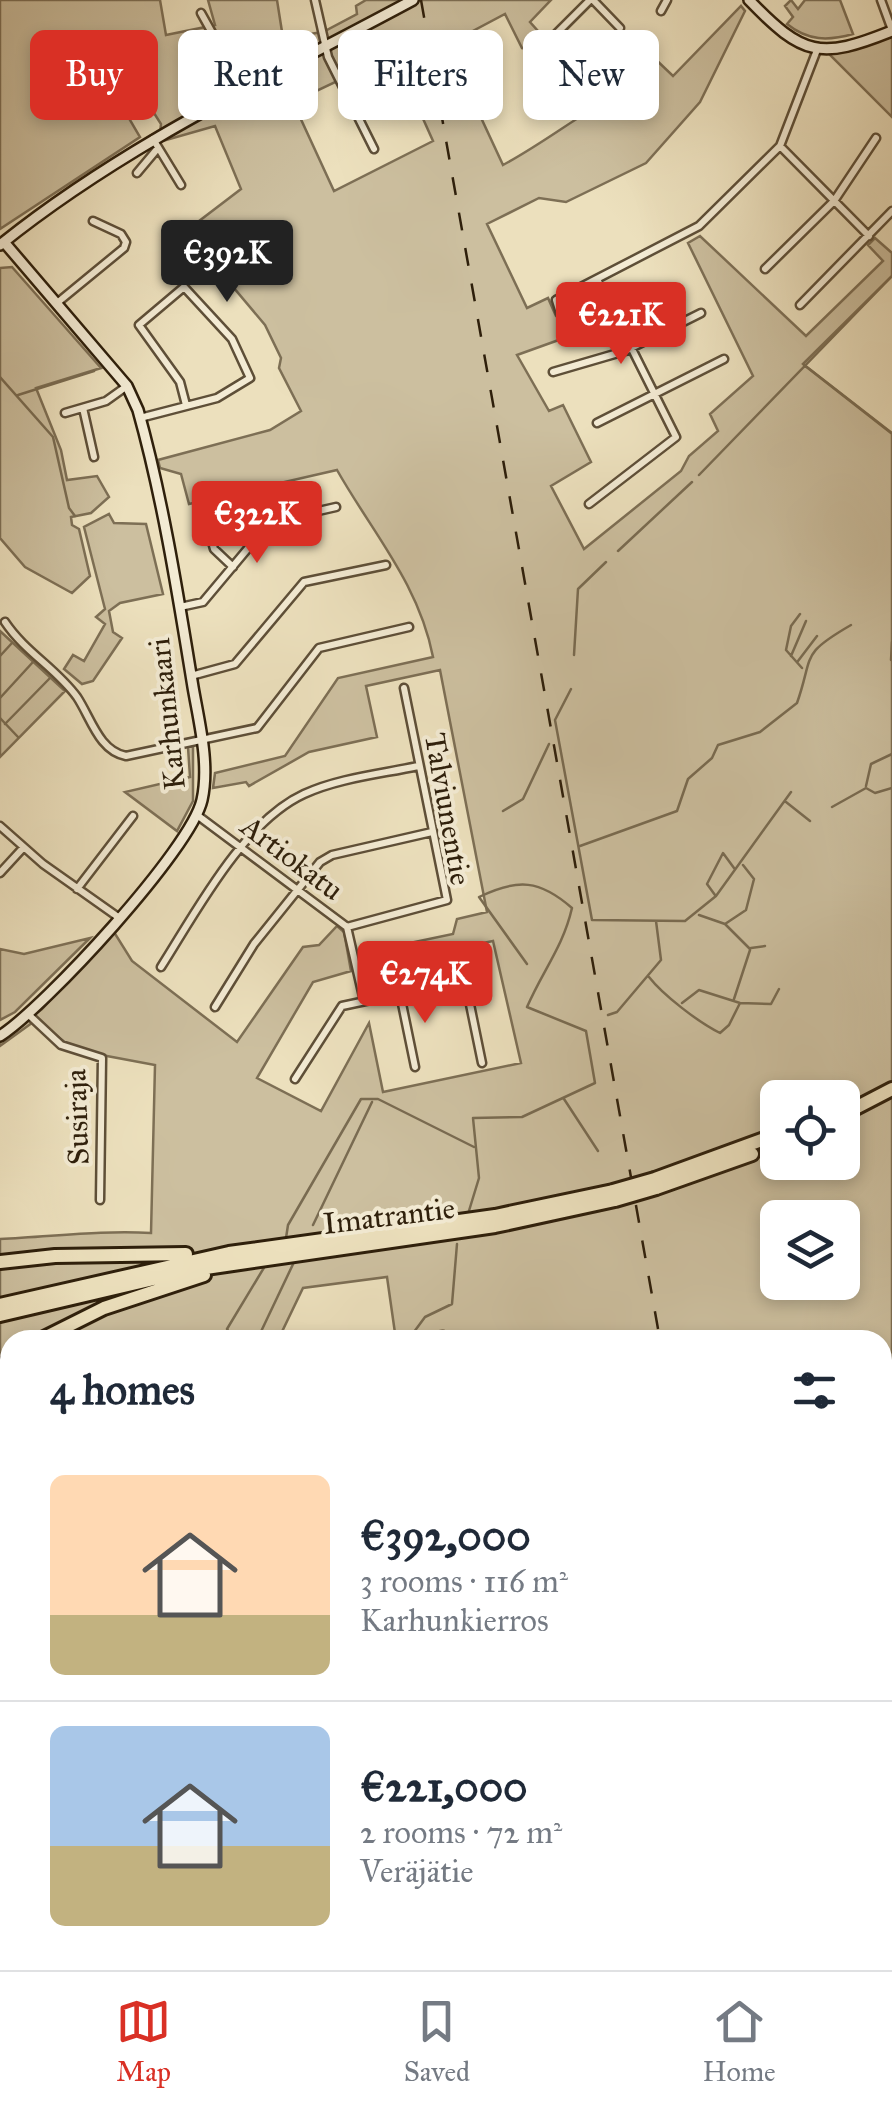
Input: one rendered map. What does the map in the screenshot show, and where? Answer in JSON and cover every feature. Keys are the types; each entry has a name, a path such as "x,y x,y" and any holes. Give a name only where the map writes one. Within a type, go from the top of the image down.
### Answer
{"highway":[{"path":"860,1096 892,1080"},
{"path":"860,1105 892,1089"},
{"name":"Imatrantie","path":"655,1184 760,1141"},
{"name":"Imatrantie","path":"0,1315 153,1277 495,1226 655,1184 760,1150"},
{"name":"Imatrantie","path":"0,1305 228,1253 456,1222 614,1195"},
{"path":"0,1262 56,1256 228,1253"},
{"path":"60,1330 104,1308 258,1259"}],"street":[{"path":"315,0 324,48 374,148"},
{"path":"318,51 413,0"},
{"path":"561,30 591,0 620,28"},
{"path":"661,11 667,0"},
{"path":"749,0 788,39 817,50 842,50 892,30 880,0"},
{"path":"201,12 211,30"},
{"path":"585,288 578,310 560,313 556,300 692,232 780,146 817,50"},
{"path":"2,244 194,120"},
{"path":"764,269 834,201 876,138"},
{"path":"136,173 155,143"},
{"path":"155,143 181,184"},
{"path":"780,146 870,236"},
{"path":"800,306 892,211"},
{"path":"57,303 124,248 121,234 93,221"},
{"name":"Karhunkaari","path":"0,1036 29,1015 118,918 197,815 204,793 201,741 180,608 140,418 126,386 2,244"},
{"path":"589,504 672,444 676,437 598,282"},
{"path":"140,418 229,393 250,378 232,339 184,287 139,326 180,382 186,405"},
{"path":"553,372 632,348 702,313"},
{"path":"596,423 724,359"},
{"path":"66,412 112,398 126,386"},
{"path":"83,408 94,457"},
{"path":"180,608 203,602 270,522 336,506"},
{"path":"209,530 214,549 232,568"},
{"path":"191,676 234,664 304,582 386,566"},
{"path":"5,622 20,645 76,697 111,751 132,756 257,728 319,648 409,627"},
{"name":"Talviunentie","path":"347,927 447,900 404,688"},
{"path":"161,967 242,848 267,819 299,796 418,766"},
{"name":"Artiokatu","path":"197,815 347,927 364,1002"},
{"path":"77,889 134,816"},
{"path":"0,826 118,918"},
{"path":"215,1007 254,944 296,889 332,854 432,832"},
{"path":"0,873 24,848"},
{"path":"459,954 482,1063"},
{"path":"295,1080 339,1010 465,980"},
{"path":"400,994 415,1067"},
{"name":"Susiraja","path":"29,1015 60,1045 102,1058 100,1200"}],"shaded area":[{"path":"0,0 160,0 166,35 178,33 178,120 301,120 334,191 433,141 424,120 482,120 503,165 574,120 659,120 659,63 673,76 741,6 745,11 700,102 646,163 566,202 539,198 487,224 527,308 548,298 556,316 563,318 577,313 593,298 606,323 517,355 549,411 563,405 591,462 551,486 584,549 681,471 689,456 718,431 710,414 753,376 688,243 700,236 806,336 883,261 868,245 875,238 892,253 892,276 803,364 892,433 892,1330 395,1330 387,1277 303,1288 283,1330 0,1330 0,1239 151,1233 155,1065 75,1050 36,1020 0,1046 0,1042 42,1009 114,932 132,961 237,1042 303,947 319,945 337,926 344,932 351,971 313,982 257,1078 321,1111 369,1023 383,1092 521,1063 493,941 365,967 362,953 453,934 457,919 487,912 440,670 366,686 377,737 309,752 249,786 246,782 213,788 215,773 285,756 338,678 433,657 406,582 337,470 189,504 181,474 160,468 158,460 270,430 301,411 279,368 281,358 265,325 186,231 241,189 215,126 159,142 158,30 30,30 30,120 130,120 140,137 0,229"},
{"path":"208,0 277,0 282,30 190,30 215,25"},
{"path":"366,0 551,0 530,22 537,30 523,30 523,48 505,14 475,30 338,30 338,81 318,90 318,33 357,14 356,6"},
{"path":"791,0 798,9 805,0 840,0 853,34 818,38 795,30 787,24 793,17 785,6"},
{"path":"892,36 892,117 828,53"},
{"path":"12,267 101,368 36,388 61,450 67,480 97,476 109,497 91,513 71,517 72,525 79,529 90,576 72,593 25,567 0,538 0,268"},
{"path":"109,514 114,523 146,524 163,594 120,603 109,611 113,632 122,638 93,681 82,684 64,669 73,655 84,661 105,624 96,617 105,609 84,527"},
{"path":"0,631 65,691 0,757"},
{"path":"193,746 193,801 177,831 125,792 190,777 188,747"},
{"path":"90,938 15,1012 0,1020 0,949 24,954"}],"waterway":[{"path":"699,475 892,276"},
{"path":"804,365 891,433"},
{"path":"18,395 94,371"},
{"path":"0,377 53,437 69,508 75,516"},
{"path":"618,551 692,482"},
{"path":"574,655 578,589 606,562"},
{"path":"800,614 791,626 786,650 802,668"},
{"path":"791,656 806,621"},
{"path":"580,846 677,811 688,779 712,758 718,745 760,732 797,703 811,657 823,643 851,625"},
{"path":"798,661 817,636"},
{"path":"891,660 892,642"},
{"path":"0,656 12,643"},
{"path":"0,698 33,662"},
{"path":"5,724 50,678"},
{"path":"571,689 555,720 592,920 685,921 716,896 791,792"},
{"path":"0,718 18,737"},
{"path":"503,811 523,799 549,744"},
{"path":"866,786 871,764 892,754"},
{"path":"832,807 866,788 875,793 892,788"},
{"path":"786,802 810,821"},
{"path":"715,895 707,884 723,853 734,868"},
{"path":"725,924 746,910 754,879 743,865"},
{"path":"468,1214 479,1178 473,1118 522,1117 595,1083 586,1031 527,1007 558,947 572,908 549,892 528,885 505,887 479,897 527,964"},
{"path":"699,915 725,924 750,949"},
{"path":"608,1015 617,1012 661,960 656,921"},
{"path":"751,948 765,946"},
{"path":"734,999 750,950"},
{"path":"649,977 681,1008 720,1033 729,1025 740,1003"},
{"path":"682,1003 699,990 740,1003 771,1004 779,989"},
{"path":"286,1238 288,1225 361,1099 378,1099 474,1147"},
{"path":"564,1099 598,1151"},
{"path":"313,1225 372,1102"},
{"path":"415,1330 425,1317 452,1304 457,1244"},
{"path":"262,1330 295,1260"},
{"path":"228,1330 265,1266"}],"railway":[{"path":"421,0 658,1330"}]}
